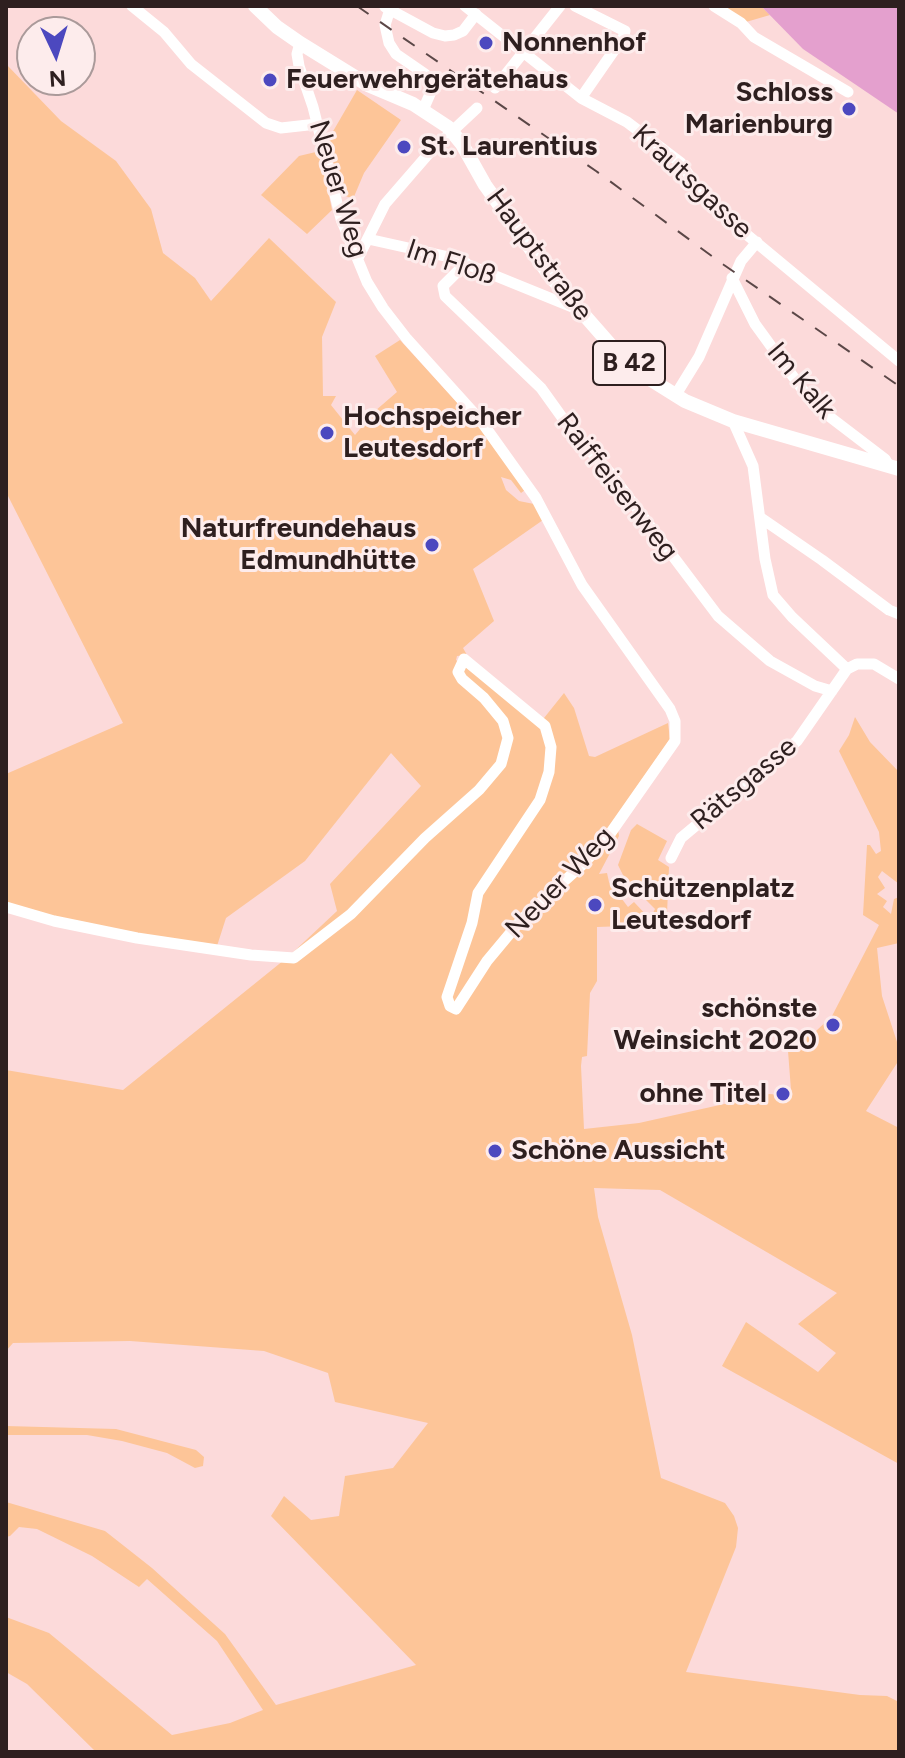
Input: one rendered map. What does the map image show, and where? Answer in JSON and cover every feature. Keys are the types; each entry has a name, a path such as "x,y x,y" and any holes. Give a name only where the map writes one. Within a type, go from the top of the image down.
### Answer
{"main road":[{"name":"Hauptstraße","path":"255,6 300,43 368,85 423,110 452,131 505,214 577,309 622,357 675,396 733,421 894,468"}],"street":[{"path":"132,6 164,32 191,64 266,123 281,128 317,124"},
{"path":"383,6 433,33 445,36 463,31 476,14"},
{"path":"391,6 385,25 389,43 400,58 425,74 431,87 423,110"},
{"name":"Krautsgasse","path":"465,6 581,98 627,122 681,163 703,193 840,314 899,361"},
{"path":"495,88 560,6"},
{"path":"575,6 625,31 581,98"},
{"path":"714,6 741,23 754,37 848,92"},
{"name":"Neuer Weg","path":"6,907 54,921 137,938 251,955 294,958 351,914 425,838 479,790 501,764 508,738 503,721 484,698 462,679 458,672 464,659 545,726 551,747 549,772 540,800 478,893 472,923 447,997 456,1009 478,974 522,919 605,841 675,741 675,721 668,705 582,585 536,498 481,421 383,308 367,282 341,219 299,66 297,54 300,43"},
{"path":"358,258 385,204 477,108"},
{"name":"Im Floß","path":"368,239 466,263 577,309"},
{"path":"675,396 699,357 741,261 757,242"},
{"name":"Raiffeisenweg","path":"466,263 443,286 445,296 541,388 569,427 611,474 718,616 770,661 815,686 832,691"},
{"name":"Im Kalk","path":"732,278 755,324 813,404 894,468"},
{"path":"733,421 753,466 773,595 847,669 857,664 874,664 899,679"},
{"path":"761,518 889,610 899,614"},
{"name":"Rätsgasse","path":"671,858 681,838 797,741 847,669"}],"shaded area":[{"path":"716,6 761,6 770,15 746,22"},
{"path":"761,6 899,6 899,114 803,49"},
{"path":"6,64 16,74 16,96 37,96 61,121 116,161 151,209 163,253 195,278 211,301 269,238 336,302 322,337 323,396 336,396 331,405 355,435 375,411 397,392 375,356 400,340 484,432 525,490 521,493 511,480 501,477 506,490 519,501 534,504 543,520 473,569 494,621 463,648 467,655 457,656 456,660 540,723 564,693 574,708 589,756 595,757 668,723 670,739 616,817 619,836 599,874 607,873 609,882 628,907 634,902 649,918 626,926 597,927 597,981 590,993 587,1056 582,1057 581,1066 584,1129 639,1123 769,1094 784,1095 791,1090 787,1038 816,1031 832,1016 879,925 863,915 867,845 876,854 881,851 879,832 839,751 855,717 870,742 899,772 899,884 882,871 878,877 885,888 877,894 887,901 883,907 891,914 894,899 899,897 899,943 877,948 882,996 899,1048 899,1060 866,1111 899,1128 899,1464 722,1366 746,1322 818,1372 836,1353 798,1324 837,1293 660,1190 594,1188 598,1217 632,1335 661,1478 725,1503 738,1528 736,1547 686,1672 887,1696 899,1702 899,1752 96,1752 27,1684 6,1672 6,1617 49,1633 172,1735 230,1723 263,1710 217,1641 147,1579 139,1587 92,1556 37,1529 19,1527 6,1537 6,1502 105,1531 152,1568 225,1634 276,1705 416,1665 271,1516 284,1496 311,1520 339,1516 345,1476 393,1468 428,1423 335,1402 328,1373 264,1351 130,1341 13,1343 6,1351 6,1070 123,1090 289,956 337,911 330,884 421,786 391,753 305,861 226,918 217,946 91,926 6,903 6,774 123,723 6,492"},
{"path":"357,90 401,120 364,173 353,199 341,194 328,140"},
{"path":"320,151 332,210 307,234 261,195 299,156"},
{"path":"637,824 667,841 658,860 669,867 667,914 653,913 655,909 625,879 618,865 631,830"},
{"path":"6,1426 116,1429 196,1450 204,1457 203,1466 195,1468 167,1453 87,1435 6,1435"}],"railway":[{"path":"357,6 899,386"}],"place":[{"name":"Nonnenhof","path":"486,43"},
{"name":"Feuerwehrgerätehaus","path":"270,80"},
{"name":"Schloss Marienburg","path":"849,109"},
{"name":"St. Laurentius","path":"404,147"},
{"name":"Hochspeicher Leutesdorf","path":"327,433"},
{"name":"Naturfreundehaus Edmundhütte","path":"432,545"},
{"name":"Schützenplatz Leutesdorf","path":"595,905"},
{"name":"schönste Weinsicht 2020","path":"833,1025"},
{"name":"ohne Titel","path":"783,1094"},
{"name":"Schöne Aussicht","path":"495,1151"}]}
